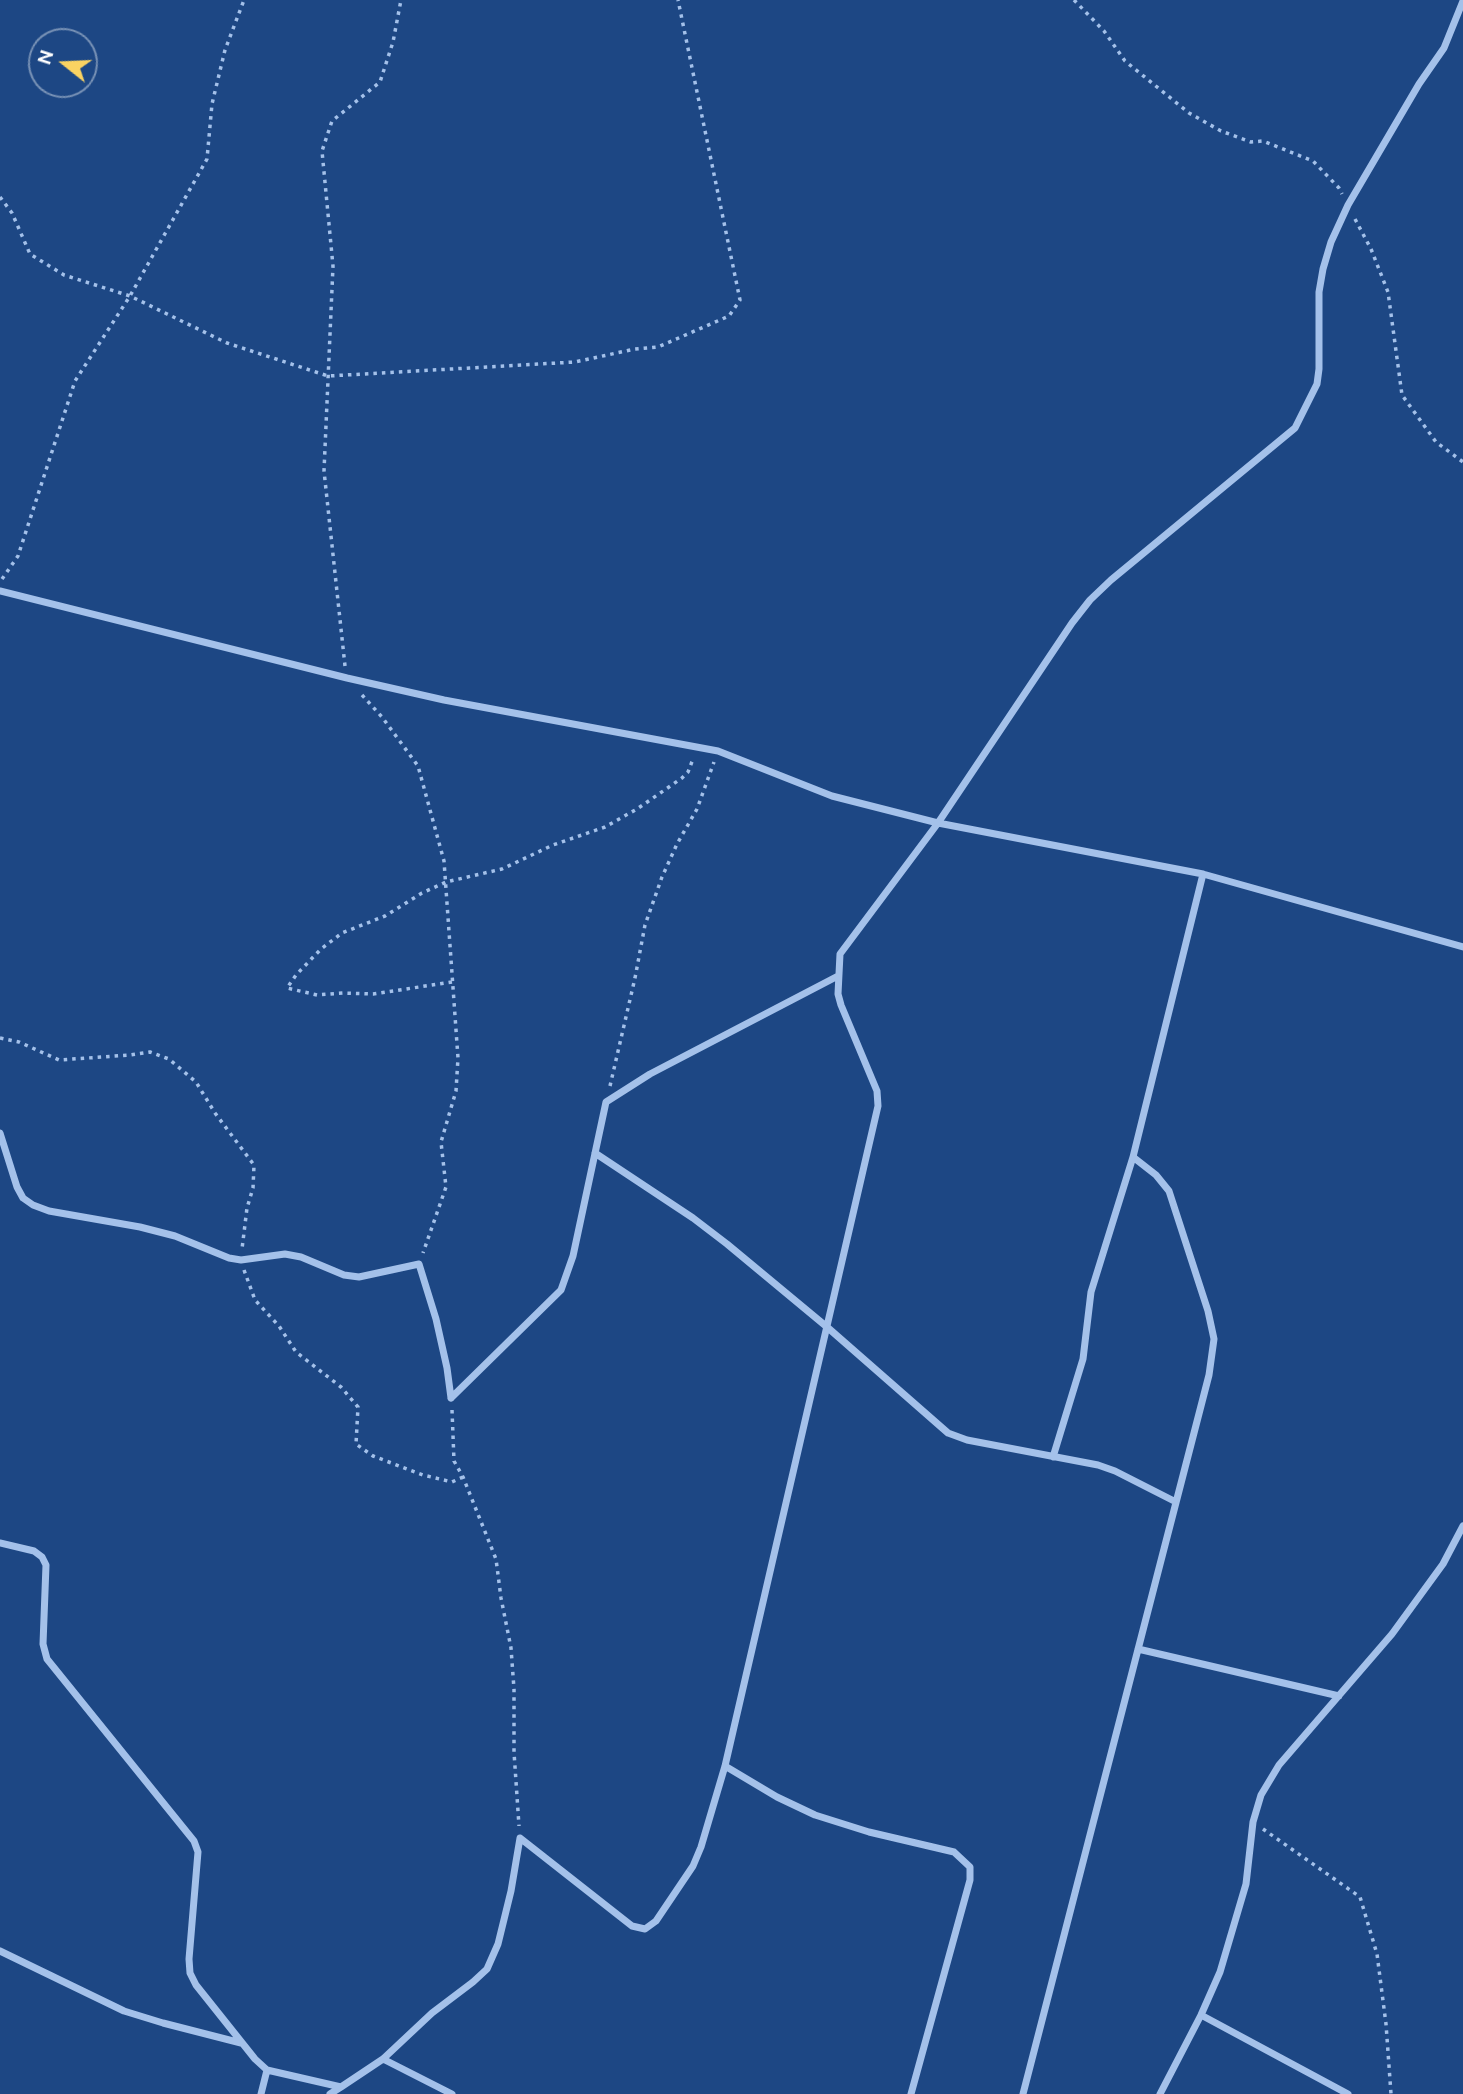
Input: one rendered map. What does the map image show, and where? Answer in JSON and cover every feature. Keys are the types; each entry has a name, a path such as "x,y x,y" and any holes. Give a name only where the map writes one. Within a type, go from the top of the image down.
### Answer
{"street":[{"path":"330,2094 383,2059 432,2013 487,1969 498,1944 520,1838 632,1926 645,1929 656,1921 693,1866 725,1766 878,1106 877,1091 841,1005 838,976 840,954 938,823 1090,600 1295,428 1317,384 1319,292 1331,242 1348,205 1419,84 1444,48 1463,1"},
{"path":"0,591 347,678 718,751 832,796 938,823 1203,874 1463,947"},
{"path":"1053,1457 1083,1359 1091,1292 1133,1157 1203,874"},
{"path":"451,1398 561,1290 573,1256 606,1102 650,1074 838,976"},
{"path":"0,1133 23,1198 49,1211 140,1227 175,1236 214,1253 241,1260 285,1254 301,1257 344,1275 359,1277 419,1264 436,1319 451,1398"},
{"path":"595,1153 693,1218 827,1326 948,1433 967,1440 1098,1465 1176,1502"},
{"path":"1023,2094 1209,1375 1214,1339 1209,1311 1169,1191 1156,1175 1133,1157"},
{"path":"1160,2094 1220,1972 1246,1884 1253,1822 1261,1795 1279,1765 1392,1634 1443,1564 1463,1526"},
{"path":"0,1542 34,1551 42,1557 46,1564 43,1644 47,1659 194,1841 198,1853 190,1973 196,1985 254,2059 267,2070 341,2087"},
{"path":"1138,1649 1339,1696"},
{"path":"725,1766 777,1797 815,1815 869,1832 954,1852 970,1867 970,1880 911,2094"},
{"path":"0,1951 124,2011 242,2043"},
{"path":"1201,2015 1348,2094"},
{"path":"383,2059 451,2094"},
{"path":"261,2094 267,2070"}],"path":[{"path":"0,582 18,556 75,381 130,296 207,159 212,104 225,50 244,0"},
{"path":"401,0 393,42 380,82 332,121 323,151 333,266 324,471 347,678 382,717 418,766 444,861 458,1058 456,1091 441,1142 446,1187 419,1264"},
{"path":"0,197 12,213 30,254 64,275 130,296 226,343 328,376 575,362 635,349 658,347 729,316 740,300 678,0"},
{"path":"1074,0 1104,31 1125,61 1189,113 1221,131 1251,142 1263,141 1313,161 1339,188 1371,248 1388,292 1402,395 1436,442 1463,462"},
{"path":"453,982 373,995 317,995 288,988 296,975 321,949 342,933 385,916 446,882 502,869 553,845 605,827 638,809 688,772 698,748"},
{"path":"606,1102 645,925 662,877 697,809 718,751"},
{"path":"0,1038 19,1042 59,1060 149,1052 169,1059 196,1082 254,1166 241,1260 255,1300 279,1326 296,1352 341,1387 358,1408 356,1444 373,1456 424,1475 452,1482 463,1477"},
{"path":"451,1398 454,1461 496,1559 511,1648 520,1838"},
{"path":"1253,1822 1360,1897 1377,1954 1391,2094"}]}
